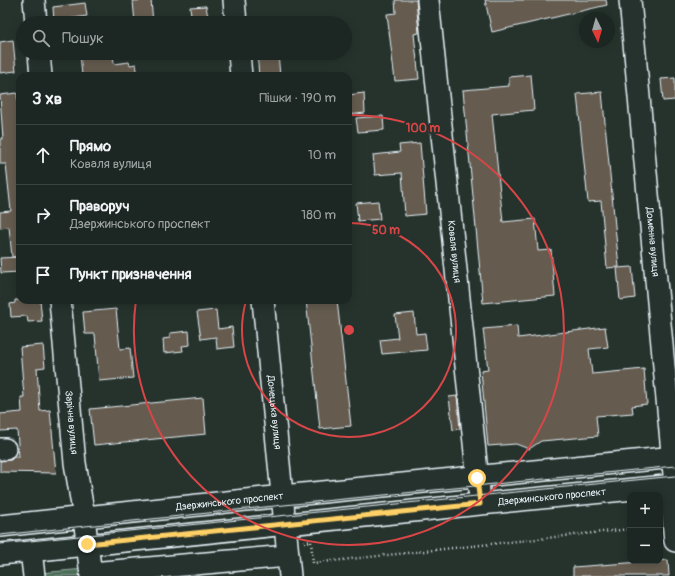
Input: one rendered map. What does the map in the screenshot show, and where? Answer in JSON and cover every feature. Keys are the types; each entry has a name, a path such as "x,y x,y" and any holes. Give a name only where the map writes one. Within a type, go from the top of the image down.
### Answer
{"street":[{"path":"34,0 35,16"},
{"path":"234,0 235,16"},
{"name":"Коваля вулиця","path":"428,0 480,504"},
{"name":"Доменна вулиця","path":"630,0 674,457 675,485 671,498 675,541"},
{"path":"40,60 41,72"},
{"path":"240,60 241,72"},
{"name":"Зарічна вулиця","path":"60,304 75,463 87,544"},
{"name":"Донецька вулиця","path":"263,304 288,550"},
{"name":"Дзержинського проспект","path":"0,526 674,457"},
{"name":"Дзержинського проспект","path":"0,554 87,544 288,550 480,504 675,485"},
{"path":"87,544 91,575 288,550"},
{"path":"31,551 34,576"}],"path":[{"path":"288,550 311,541 313,563 627,529"}],"green space":[{"path":"84,569 85,576 29,576 30,574"}],"building":[{"path":"151,0 152,16 134,16 133,1"},
{"path":"395,0 416,0 419,33 414,34 419,79 395,81 387,14 396,13"},
{"path":"485,0 606,0 607,5 492,32"},
{"path":"85,3 87,16 54,16 53,7"},
{"path":"206,6 208,16 191,16 190,7"},
{"path":"13,40 16,71 0,73 0,42"},
{"path":"81,60 114,60 114,64 129,62 130,65 136,64 137,72 82,72"},
{"path":"258,60 279,60 280,72 259,72"},
{"path":"531,75 534,110 492,114 503,222 535,219 538,251 551,250 555,296 483,303 463,90 509,86 509,77"},
{"path":"675,78 675,100 663,101 661,79"},
{"path":"602,92 619,267 607,268 601,201 588,202 577,94"},
{"path":"16,93 16,256 12,257 9,227 0,228 0,212 11,211 6,164 0,164 0,139 3,139 0,95"},
{"path":"364,93 365,113 352,115 352,94"},
{"path":"383,116 384,130 358,132 356,118"},
{"path":"420,143 426,214 405,216 402,173 375,175 373,155 400,152 399,145"},
{"path":"378,201 380,219 358,221 356,203"},
{"path":"16,257 16,272 1,273 0,258"},
{"path":"632,267 635,298 620,300 617,268"},
{"path":"16,300 16,304 40,304 42,321 28,322 27,316 11,317 10,304 15,303"},
{"path":"306,304 337,304 351,426 320,429"},
{"path":"116,309 120,349 130,348 133,378 99,381 95,334 85,334 83,312"},
{"path":"216,310 218,329 232,327 234,347 217,349 216,337 201,339 197,312"},
{"path":"414,313 416,334 425,333 427,350 382,354 380,340 398,338 395,315"},
{"path":"517,326 518,338 605,327 608,347 589,349 592,374 644,369 647,404 632,406 633,413 596,416 598,436 541,441 529,449 516,444 488,446 481,371 488,370 483,329"},
{"path":"189,331 190,345 182,346 183,351 164,353 163,339 170,338 170,333"},
{"path":"43,345 45,367 37,368 40,411 50,410 56,473 0,472 0,461 11,460 14,457 19,457 17,430 0,431 0,414 22,412 21,397 24,397 20,347"},
{"path":"457,396 460,429 453,430 449,397"},
{"path":"203,398 206,434 94,445 90,409"},
{"path":"663,560 668,560 669,576 573,576 573,567 627,563 663,564"}],"tram line":[{"path":"0,535 675,466"},
{"path":"0,544 675,476"}],"route":[{"path":"87,544 480,504 477,478"}]}
